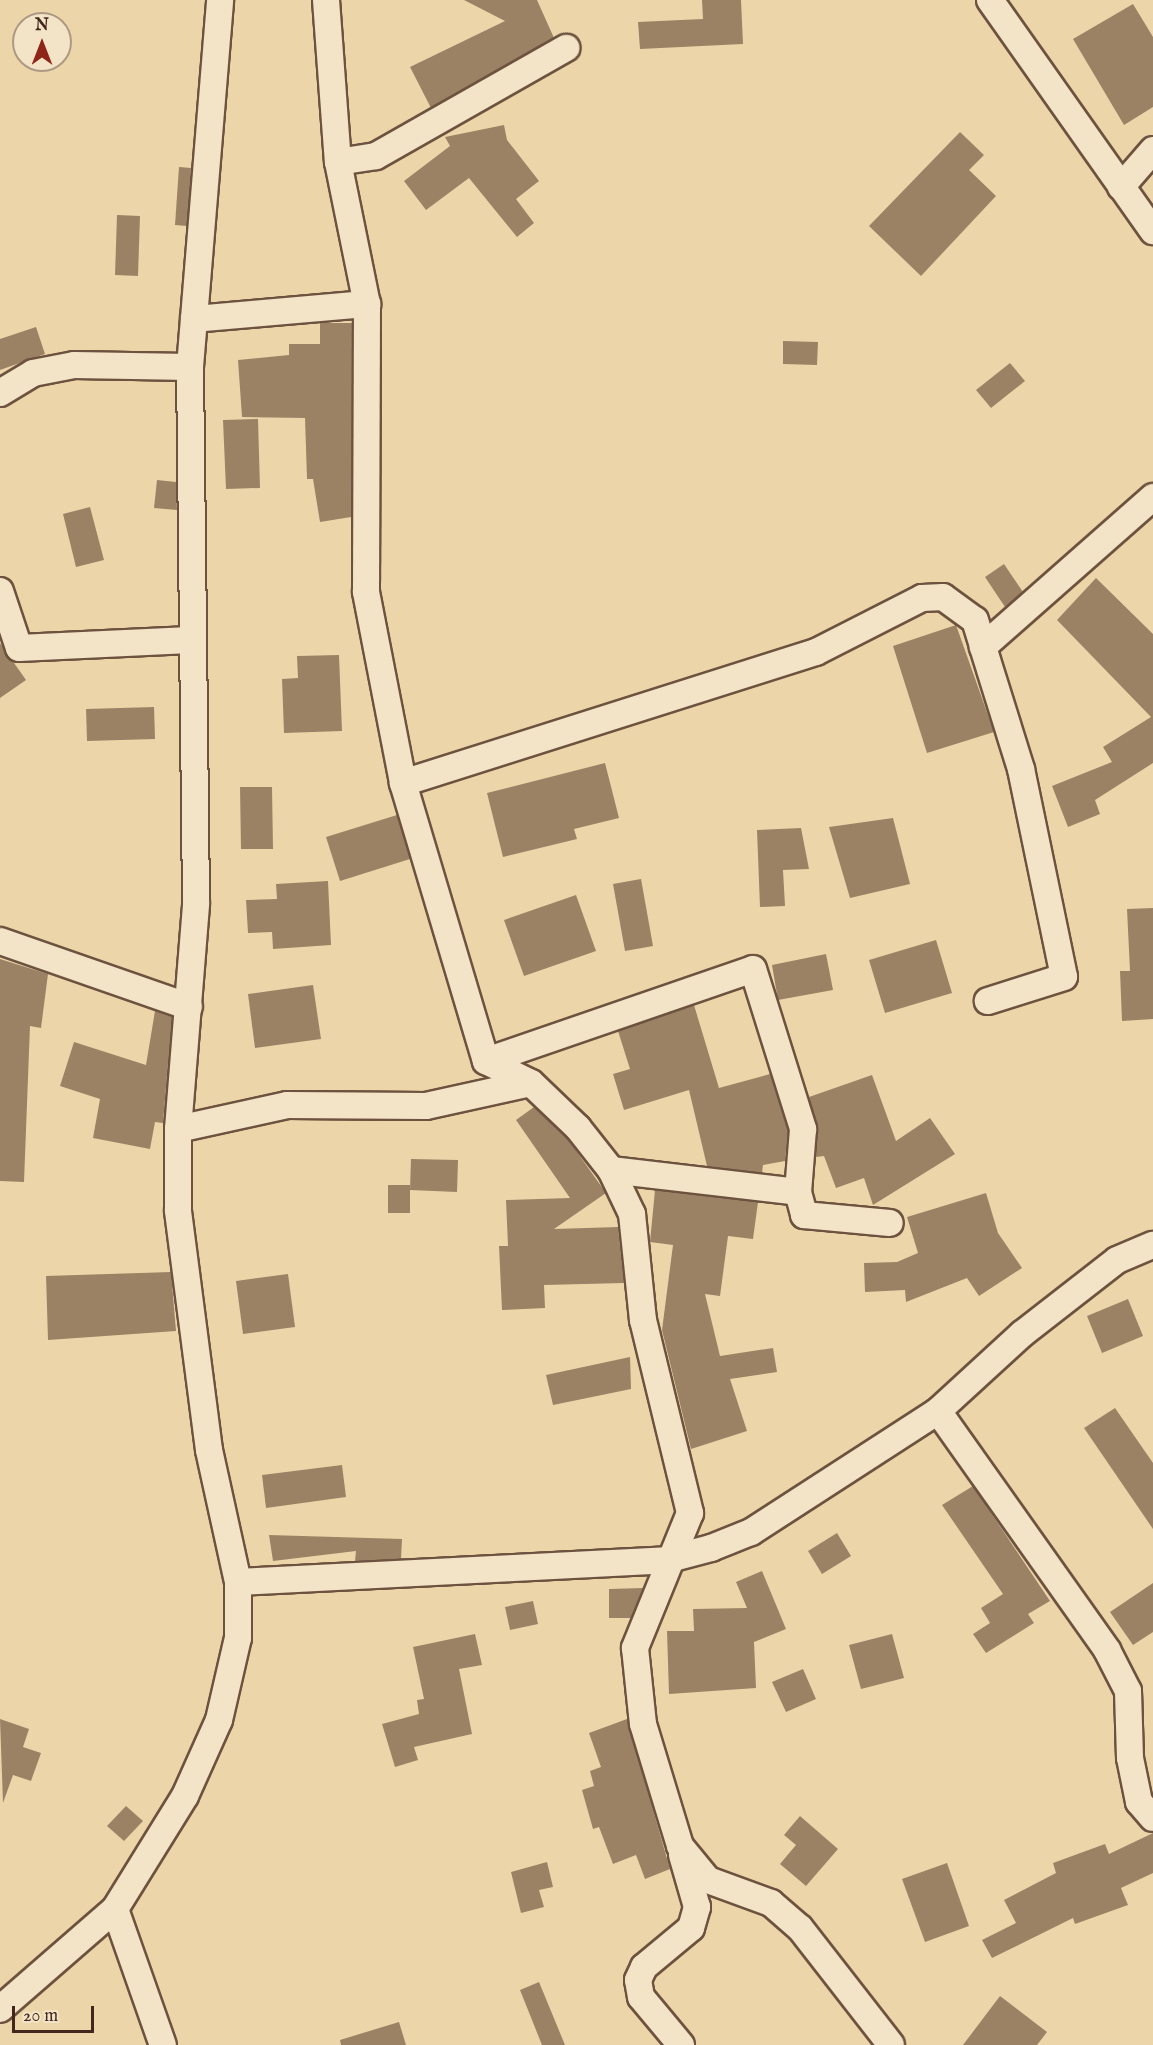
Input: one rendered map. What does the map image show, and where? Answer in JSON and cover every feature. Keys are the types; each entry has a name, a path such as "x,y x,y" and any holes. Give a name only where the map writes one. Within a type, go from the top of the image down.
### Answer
{"street":[{"path":"0,2009 115,1909 184,1796 219,1720 238,1638 238,1582 209,1450 178,1210 178,1130 196,903 189,640 189,367 195,319 220,0"},
{"path":"326,0 338,162 366,304 366,592 403,783 486,1061 531,1083 578,1128 611,1170 632,1214 643,1320 690,1513 666,1560 663,1587 635,1648 635,1682 697,1907 691,1928 644,1967 638,1980 642,1997 681,2045"},
{"path":"990,0 1153,231"},
{"path":"338,162 376,156 566,48"},
{"path":"1121,187 1153,150"},
{"path":"195,319 366,304"},
{"path":"0,393 33,373 74,365 189,367"},
{"path":"983,647 1153,497"},
{"path":"0,591 19,648 189,640"},
{"path":"403,783 816,652 922,598 943,597 975,620 1021,769 1064,977 988,1002"},
{"path":"0,941 189,1006"},
{"path":"486,1061 753,969 803,1128 798,1192 804,1215 890,1223"},
{"path":"178,1130 288,1105 426,1106 531,1083"},
{"path":"611,1170 798,1192"},
{"path":"238,1582 666,1560 751,1532 938,1411 1022,1334 1117,1260 1153,1245"},
{"path":"938,1411 1107,1650 1128,1691 1130,1758 1139,1802 1153,1818"},
{"path":"680,1846 708,1880 771,1903 800,1928 891,2045"},
{"path":"115,1909 163,2045"}],"building":[{"path":"464,0 537,0 554,38 431,108 410,67 505,21"},
{"path":"702,0 741,0 743,44 640,49 638,22 703,19"},
{"path":"1133,4 1153,37 1153,107 1124,125 1073,39"},
{"path":"504,125 507,140 539,181 516,199 534,223 517,237 469,178 426,210 404,181 450,146 445,137"},
{"path":"960,132 984,155 969,170 996,196 921,276 869,226"},
{"path":"179,167 191,168 187,226 175,225"},
{"path":"117,215 140,216 138,276 115,275"},
{"path":"320,323 352,323 351,517 320,522 313,479 307,479 305,418 242,417 238,360 289,355 289,344 320,344"},
{"path":"36,327 45,354 0,370 0,339"},
{"path":"783,341 818,342 817,365 783,364"},
{"path":"1010,363 1025,381 991,408 976,390"},
{"path":"258,419 260,488 226,489 223,420"},
{"path":"157,480 176,482 177,510 154,508"},
{"path":"90,507 104,560 76,567 63,514"},
{"path":"1004,564 1023,592 1005,607 985,577"},
{"path":"1096,578 1153,634 1153,763 1095,800 1100,814 1068,827 1052,786 1112,762 1103,747 1151,717 1057,620"},
{"path":"956,625 994,732 927,753 893,646"},
{"path":"0,643 26,680 0,698"},
{"path":"339,655 342,731 284,733 282,679 298,678 297,656"},
{"path":"154,707 155,739 87,741 86,709"},
{"path":"605,763 619,818 574,829 577,839 503,857 487,793"},
{"path":"240,787 272,787 273,849 241,849"},
{"path":"397,815 410,859 340,881 326,837"},
{"path":"893,818 910,884 850,898 829,827"},
{"path":"801,828 809,869 783,870 785,906 760,907 757,830"},
{"path":"641,879 653,946 625,951 613,884"},
{"path":"328,881 331,945 273,949 272,932 248,933 246,900 277,899 276,884"},
{"path":"576,895 596,951 524,976 504,920"},
{"path":"1153,908 1153,1019 1122,1021 1120,971 1130,971 1127,909"},
{"path":"936,940 952,993 885,1013 869,960"},
{"path":"826,954 833,990 778,1000 772,965"},
{"path":"0,959 48,974 41,1028 30,1026 24,1182 0,1181"},
{"path":"313,985 321,1039 255,1048 248,994"},
{"path":"694,1005 719,1088 770,1074 788,1131 785,1161 763,1165 762,1173 707,1166 689,1090 624,1110 613,1074 630,1069 618,1031"},
{"path":"155,1011 172,1017 163,1123 155,1122 150,1149 93,1138 100,1099 60,1086 74,1042 146,1065"},
{"path":"872,1075 896,1141 930,1118 955,1154 873,1205 864,1178 836,1188 824,1156 816,1157 817,1125 809,1097"},
{"path":"534,1107 567,1138 606,1193 554,1229 618,1227 624,1283 544,1285 545,1308 502,1310 499,1246 508,1246 506,1200 570,1198 516,1120"},
{"path":"411,1159 458,1160 457,1192 410,1190"},
{"path":"388,1185 410,1185 410,1213 388,1213"},
{"path":"655,1190 758,1202 753,1239 728,1236 720,1296 705,1294 720,1356 773,1348 777,1372 730,1379 747,1431 691,1449 662,1330 673,1245 650,1242"},
{"path":"986,1193 998,1233 1022,1268 979,1296 967,1278 906,1302 905,1290 865,1292 864,1263 897,1262 918,1253 907,1217"},
{"path":"171,1272 176,1331 48,1340 46,1276"},
{"path":"288,1274 295,1327 243,1334 236,1281"},
{"path":"1128,1299 1143,1336 1102,1353 1087,1316"},
{"path":"630,1357 631,1389 553,1405 546,1375"},
{"path":"1115,1408 1153,1463 1153,1529 1084,1428"},
{"path":"342,1465 346,1497 266,1508 262,1475"},
{"path":"973,1486 1050,1601 1028,1614 1034,1623 986,1653 973,1634 990,1623 981,1608 1003,1594 942,1505"},
{"path":"837,1533 851,1556 822,1574 808,1551"},
{"path":"269,1535 402,1539 401,1559 355,1561 356,1551 273,1561"},
{"path":"762,1571 786,1629 754,1642 756,1688 669,1694 667,1631 694,1631 693,1609 747,1608 736,1582"},
{"path":"1153,1583 1153,1632 1133,1645 1110,1612"},
{"path":"643,1588 631,1618 609,1618 609,1589"},
{"path":"533,1601 538,1624 510,1630 505,1607"},
{"path":"475,1634 482,1665 459,1669 472,1734 414,1747 418,1760 395,1767 382,1724 419,1714 417,1700 424,1699 413,1647"},
{"path":"892,1634 904,1678 861,1689 849,1645"},
{"path":"803,1669 816,1699 786,1712 772,1682"},
{"path":"0,1719 29,1729 23,1747 41,1753 31,1781 13,1775 3,1803"},
{"path":"627,1719 670,1869 645,1879 636,1855 613,1864 599,1827 593,1829 582,1790 594,1786 590,1771 601,1767 589,1733"},
{"path":"126,1806 143,1821 124,1841 107,1826"},
{"path":"800,1816 838,1849 806,1886 780,1864 796,1845 784,1835"},
{"path":"1153,1833 1153,1873 1121,1888 1128,1905 1075,1924 1073,1918 992,1958 982,1940 1016,1923 1004,1900 1056,1873 1053,1863 1105,1844 1109,1854"},
{"path":"547,1862 553,1887 539,1890 544,1907 521,1913 511,1872"},
{"path":"947,1863 969,1926 925,1942 902,1879"},
{"path":"539,1982 565,2045 542,2045 520,1990"},
{"path":"1000,1996 1047,2032 1037,2045 963,2045"},
{"path":"399,2022 406,2045 341,2045 340,2040"}]}
